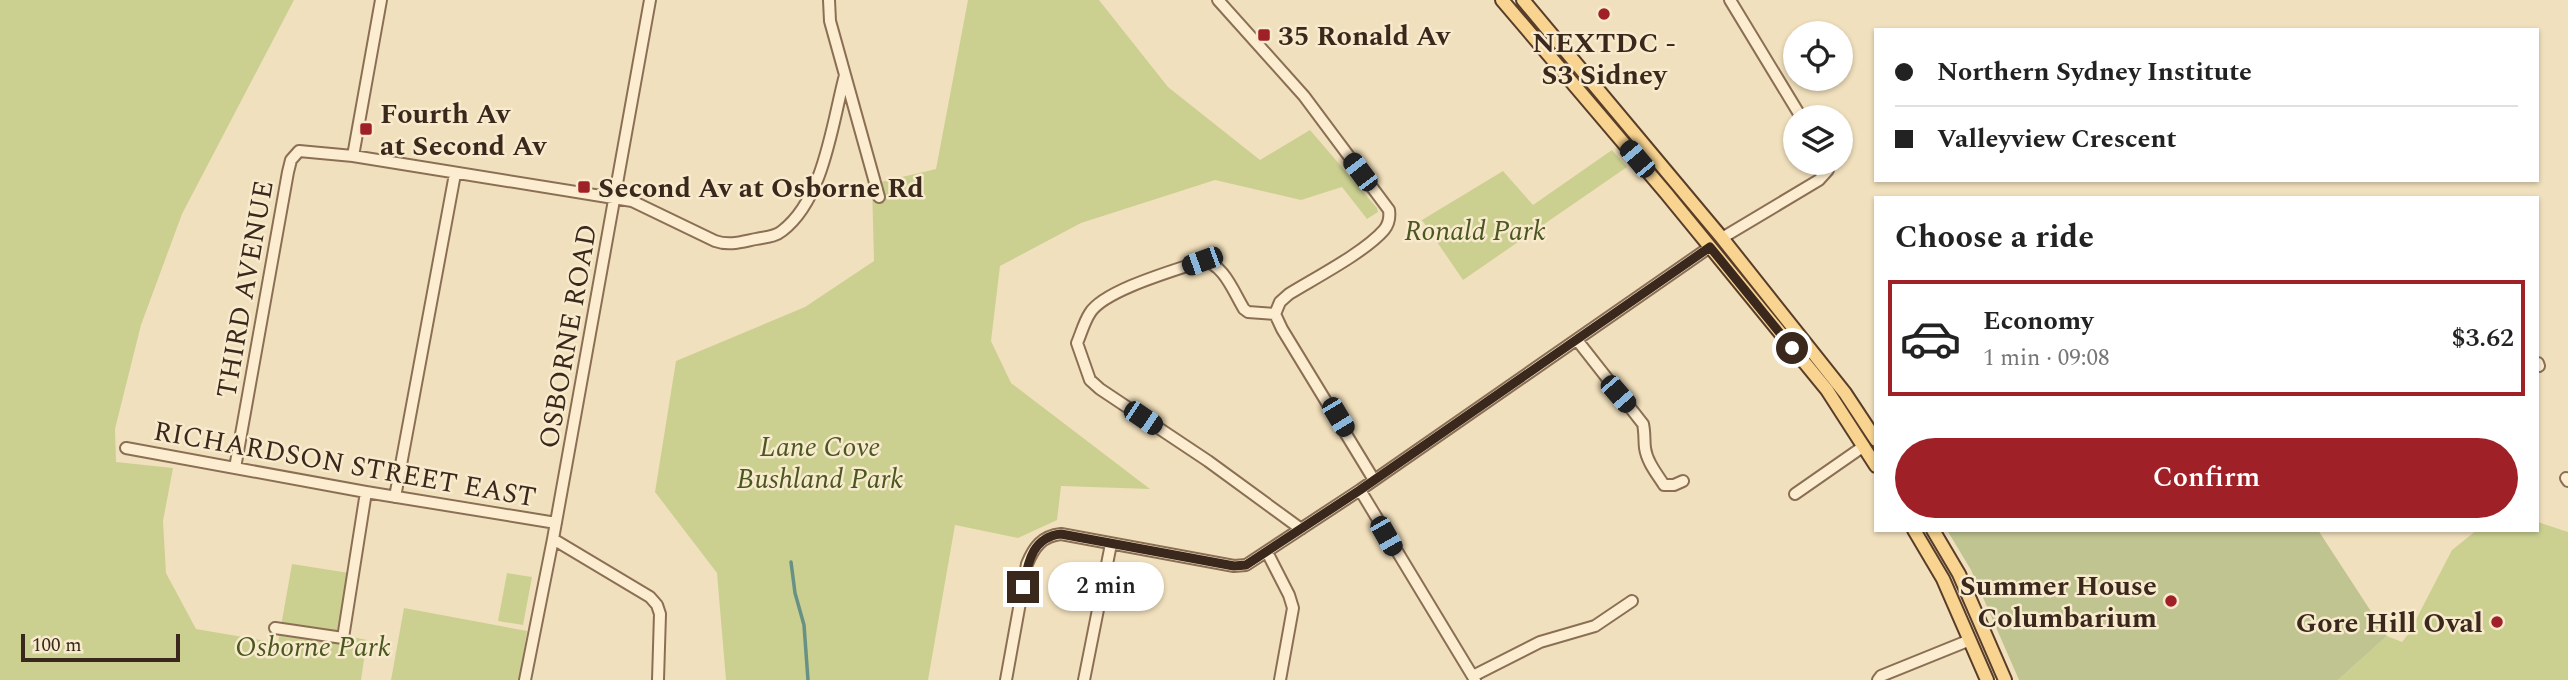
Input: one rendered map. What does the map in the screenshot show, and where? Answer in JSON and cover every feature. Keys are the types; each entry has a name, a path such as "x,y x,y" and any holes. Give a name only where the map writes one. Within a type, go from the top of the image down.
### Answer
{"main road":[{"path":"1502,0 1710,247 1870,443"},
{"path":"1523,0 1722,238 1845,393 1870,443"},
{"path":"1915,532 1943,579 1987,680"},
{"path":"1934,532 1954,564 2005,680"}],"street":[{"path":"381,0 353,156 615,198 654,210 725,244 775,235 783,231 811,198 845,75"},
{"name":"OSBORNE ROAD","path":"525,680 556,523 650,0"},
{"path":"829,0 830,21 879,197"},
{"path":"1218,0 1304,96 1389,210 1390,217 1382,232 1289,294 1280,302 1275,314 1374,480"},
{"path":"1730,0 1794,105"},
{"name":"THIRD AVENUE","path":"235,468 291,160 299,150 353,156"},
{"path":"395,497 454,174"},
{"path":"1722,238 1824,175"},
{"path":"1006,680 1027,564 1032,551 1041,540 1061,534 1234,566 1246,565 1360,490 1710,247"},
{"path":"1275,314 1248,312 1218,267 1208,261 1202,261 1124,289 1097,305 1090,312 1077,343 1090,380 1100,389 1208,461 1301,529"},
{"path":"1577,340 1643,424 1645,448 1653,470 1664,485 1683,481"},
{"path":"1795,494 1870,443"},
{"name":"RICHARDSON STREET EAST","path":"126,448 366,492 556,523"},
{"path":"1360,490 1474,678 1541,642 1595,625 1632,601"},
{"path":"275,628 344,638 366,492"},
{"path":"553,539 650,597 657,605 660,614 658,680"},
{"path":"1084,680 1111,544"},
{"path":"1267,552 1293,608 1280,680"},
{"path":"1878,680 1881,676 1970,640"}],"green space":[{"path":"0,0 294,0 182,214 141,325 115,429 116,462 173,468 163,521 166,573 196,629 278,643 292,564 349,573 348,636 367,640 361,680 0,680"},
{"name":"Lane Cove Bushland Park","path":"968,0 1099,0 1168,87 1260,160 1310,130 1378,212 1367,219 1342,187 1301,200 1215,180 1081,223 1000,266 991,341 1011,383 1150,489 1061,486 1057,520 1018,538 955,525 928,680 726,680 717,573 655,492 676,361 805,307 874,261 872,184 936,169"},
{"name":"Ronald Park","path":"1612,150 1627,167 1463,280 1422,220 1503,171 1533,205"},
{"name":"Gore Hill Oval","path":"2539,522 2568,532 2568,680 2338,680 2387,636 2402,642 2452,550 2474,532 2539,532"},
{"path":"1948,532 2319,532 2387,636 2338,680 2019,680 1971,570"},
{"path":"507,573 532,577 523,625 498,621"},
{"name":"Osborne Park","path":"404,608 527,631 519,680 391,680"}],"waterway":[{"path":"791,562 795,593 804,625 808,680"}],"place":[{"name":"NEXTDC - S3 Sidney","path":"1604,14"},
{"name":"35 Ronald Av","path":"1264,35"},
{"name":"Fourth Av at Second Av","path":"366,129"},
{"name":"Second Av at Osborne Rd","path":"584,187"},
{"name":"Summer House Columbarium","path":"2171,601"},
{"name":"Gore Hill Oval","path":"2497,622"}],"route":[{"path":"1023,587 1032,551 1041,540 1061,534 1234,566 1246,565 1360,490 1710,247 1792,348"}]}
